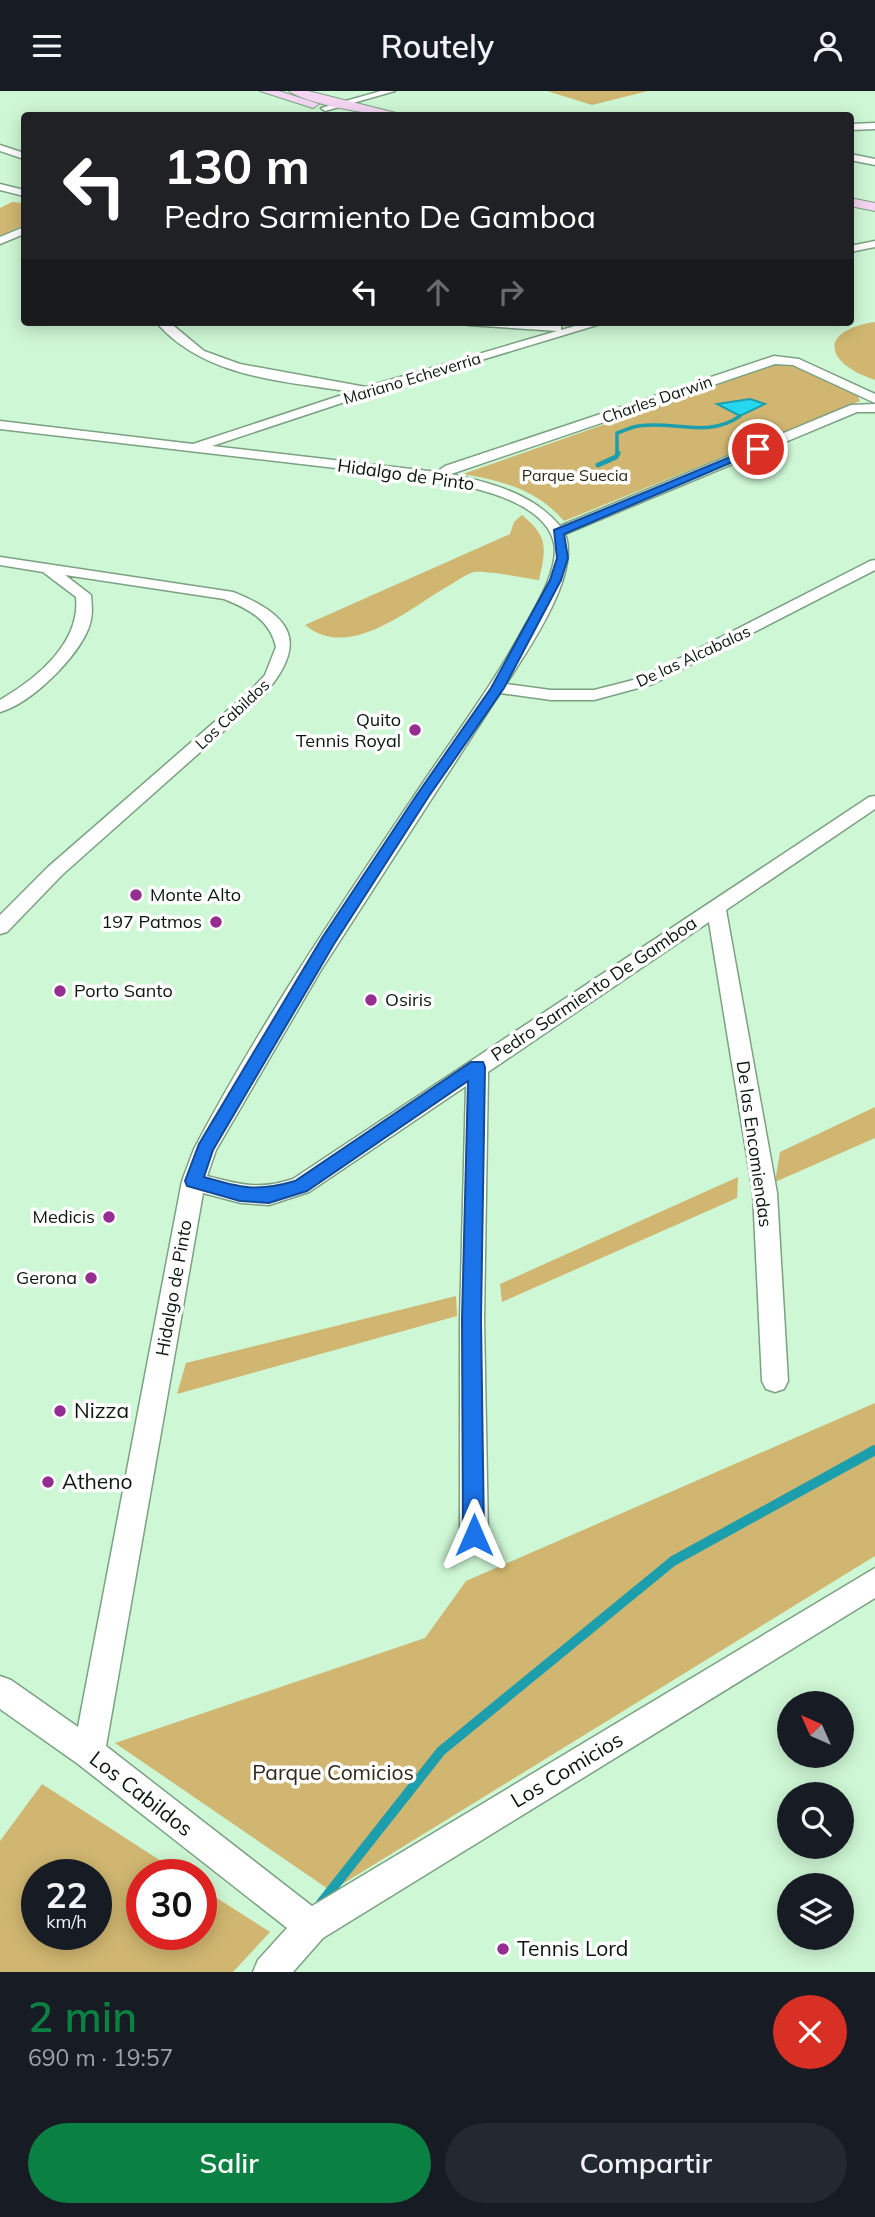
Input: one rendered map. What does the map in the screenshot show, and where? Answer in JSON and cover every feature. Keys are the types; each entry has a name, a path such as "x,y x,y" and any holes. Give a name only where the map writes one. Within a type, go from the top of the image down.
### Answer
{"street":[{"path":"266,91 348,112"},
{"path":"295,91 340,104 382,112"},
{"path":"325,108 391,91"},
{"path":"854,127 875,126"},
{"path":"0,148 21,155"},
{"path":"854,158 875,162"},
{"path":"0,187 21,192"},
{"path":"854,203 875,207"},
{"path":"854,210 875,214"},
{"path":"0,241 21,231"},
{"path":"854,247 875,244"},
{"path":"167,326 192,348 213,359 365,391"},
{"path":"531,326 578,329"},
{"name":"Mariano Echeverria","path":"224,446 365,391 588,326"},
{"name":"Charles Darwin","path":"439,476 450,468 774,360 795,362 875,399"},
{"path":"558,532 855,408 875,408"},
{"name":"Hidalgo de Pinto","path":"0,425 190,449 224,446 439,476 471,483 522,501 541,514 558,532 563,558 556,580 497,688 422,796 328,942 205,1149 194,1181 89,1753"},
{"name":"Los Cabildos","path":"0,561 228,595 265,614 281,633 284,647 272,677 256,694 55,871 0,927"},
{"name":"De las Alcabalas","path":"497,688 551,695 594,695 648,681 875,564"},
{"path":"0,707 26,690 53,666 72,643 85,619 85,602 78,589 42,566"},
{"name":"Pedro Sarmiento De Gamboa","path":"194,1181 240,1194 269,1196 301,1186 875,801"},
{"name":"De las Encomiendas","path":"716,908 765,1193 775,1381"},
{"path":"474,1535 472,1319 477,1067"},
{"name":"Los Comicios","path":"270,1972 311,1926 875,1582"},
{"name":"Los Cabildos","path":"0,1691 89,1753 311,1926"}],"green space":[{"path":"547,91 648,91 592,105"},
{"path":"12,202 21,203 21,226 0,236 0,208"},
{"path":"875,322 875,380 846,365 834,348 836,340 843,333 856,326"},
{"name":"Parque Suecia","path":"779,363 798,366 856,392 860,401 564,521 554,510 531,494 492,480 463,474"},
{"path":"522,515 537,530 543,544 539,580 474,572 398,618 360,635 341,638 322,635 305,625 510,534 514,522"},
{"path":"875,1107 875,1138 775,1182 780,1152"},
{"path":"738,1177 737,1198 502,1302 500,1284"},
{"path":"456,1296 457,1316 177,1394 186,1363"},
{"name":"Parque Comicios","path":"875,1403 875,1556 331,1891 115,1743 425,1638 466,1581"},
{"path":"42,1784 158,1859 126,1859 126,1950 217,1950 217,1898 270,1932 233,1972 0,1972 0,1841"}],"water":[{"path":"750,399 765,404 740,416 717,404"}],"waterway":[{"path":"617,455 617,433 633,427 651,425 703,428 728,423 740,416"},
{"path":"598,465 617,455"},
{"path":"321,1903 441,1751 673,1561 875,1450"}],"place":[{"name":"Quito Tennis Royal","path":"415,730"},
{"name":"Monte Alto","path":"136,895"},
{"name":"197 Patmos","path":"216,922"},
{"name":"Porto Santo","path":"60,991"},
{"name":"Osiris","path":"371,1000"},
{"name":"Medicis","path":"109,1217"},
{"name":"Gerona","path":"91,1278"},
{"name":"Nizza","path":"60,1411"},
{"name":"Atheno","path":"48,1482"},
{"name":"Tennis Lord","path":"503,1949"}],"route":[{"path":"474,1535 472,1319 477,1067 301,1186 269,1196 240,1194 194,1181 205,1149 225,1113 328,942 422,796 497,688 556,580 563,558 558,532 758,449"}]}
